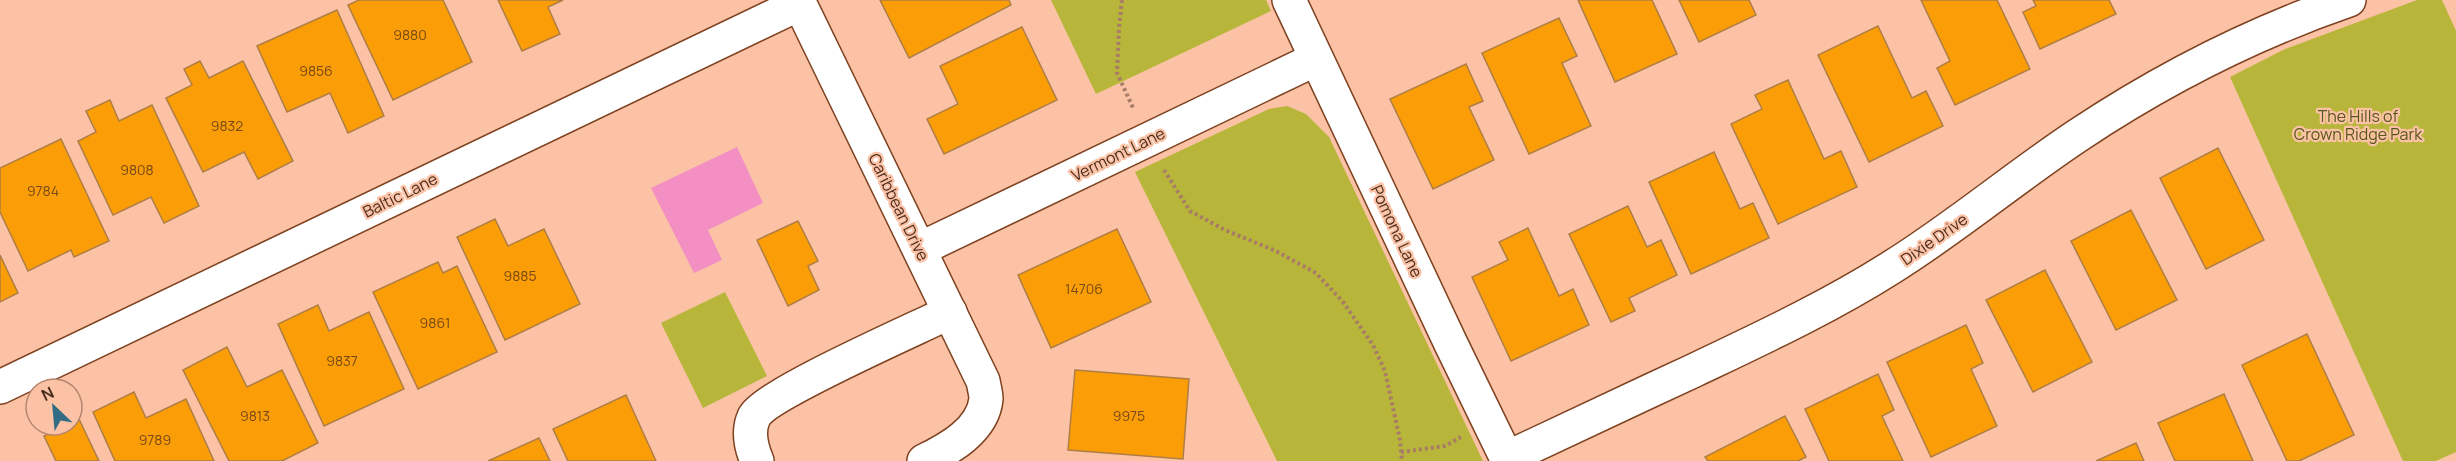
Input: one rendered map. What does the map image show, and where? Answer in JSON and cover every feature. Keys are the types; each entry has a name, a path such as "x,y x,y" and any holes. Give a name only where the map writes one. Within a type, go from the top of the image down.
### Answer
{"street":[{"name":"Pomona Lane","path":"1288,0 1508,460"},
{"name":"Dixie Drive","path":"1508,460 1762,339 1828,305 1923,247 2045,158 2110,115 2296,9 2349,0"},
{"name":"Caribbean Drive","path":"798,2 983,381 986,400 968,434 945,451 924,461"},
{"name":"Baltic Lane","path":"0,387 798,2"},
{"name":"Vermont Lane","path":"920,249 1316,59"},
{"path":"758,461 749,438 755,416 767,406 810,379 950,312"}],"path":[{"path":"1122,0 1117,73 1166,174 1190,211 1225,230 1276,251 1316,273 1343,302 1373,345 1385,371 1402,461"},
{"path":"1401,452 1445,446 1489,422"}],"green space":[{"path":"1051,0 1266,0 1271,11 1096,94"},
{"name":"The Hills of Crown Ridge Park","path":"2417,0 2442,0 2456,31 2456,452 2436,461 2403,461 2230,77 2285,49"},
{"path":"1287,106 1306,114 1329,137 1483,461 1277,461 1135,172 1269,109"},
{"path":"725,292 767,376 703,408 661,323"}],"shaded area":[{"path":"737,147 763,203 708,230 722,260 694,273 651,188"}],"building":[{"path":"359,0 443,0 472,62 393,100 348,5"},
{"path":"498,0 563,0 548,7 560,34 522,51"},
{"path":"880,0 1009,0 1011,5 909,58"},
{"path":"1578,0 1652,0 1677,54 1615,82"},
{"path":"1679,0 1749,0 1756,15 1699,42"},
{"path":"1921,0 1997,0 2030,69 1955,105 1937,68 1950,61"},
{"path":"2033,0 2109,0 2116,14 2040,49 2023,12 2036,6"},
{"path":"337,10 384,116 348,133 330,93 287,112 257,46"},
{"path":"1559,18 1577,56 1562,63 1591,126 1529,154 1482,53"},
{"path":"1878,26 1912,98 1926,91 1943,126 1869,162 1818,55"},
{"path":"1022,27 1057,100 944,154 927,119 958,104 940,66"},
{"path":"200,61 209,78 243,61 293,161 258,179 244,152 203,172 166,98 192,85 184,69"},
{"path":"1466,64 1483,101 1469,107 1494,160 1433,189 1390,99"},
{"path":"1788,80 1824,159 1841,151 1857,187 1778,224 1731,124 1762,109 1755,95"},
{"path":"110,100 119,121 152,105 199,206 164,223 151,197 113,215 78,141 96,132 86,111"},
{"path":"61,139 109,241 74,257 71,250 28,271 0,212 0,168"},
{"path":"2218,148 2264,240 2206,269 2160,178"},
{"path":"1714,152 1740,209 1753,203 1769,238 1691,274 1649,182"},
{"path":"1628,206 1647,247 1661,240 1677,275 1629,298 1635,311 1611,322 1569,234"},
{"path":"2131,210 2177,300 2116,330 2071,241"},
{"path":"495,219 508,246 544,229 580,304 505,340 457,237"},
{"path":"798,221 818,261 808,266 819,290 788,306 757,240"},
{"path":"1528,228 1559,296 1573,289 1589,325 1511,361 1472,277 1508,260 1499,242"},
{"path":"1117,229 1151,302 1051,348 1018,275"},
{"path":"0,255 18,293 0,302"},
{"path":"438,262 443,273 457,266 497,352 418,389 373,292"},
{"path":"2045,270 2092,362 2033,392 1986,300"},
{"path":"318,305 329,331 369,312 404,389 324,426 278,324"},
{"path":"1966,325 1983,363 1971,369 1997,426 1931,457 1887,362"},
{"path":"2307,334 2354,435 2299,461 2287,461 2242,365"},
{"path":"227,347 247,387 282,370 318,443 282,461 229,461 183,370"},
{"path":"1075,370 1189,379 1183,459 1068,450"},
{"path":"1878,374 1894,410 1882,416 1903,461 1829,461 1805,409"},
{"path":"134,392 146,418 186,399 214,461 115,461 93,412"},
{"path":"2224,394 2253,461 2175,461 2158,423"},
{"path":"626,395 656,461 568,461 553,429"},
{"path":"1785,416 1806,457 1798,461 1708,461 1705,457"},
{"path":"84,430 99,461 56,461 44,437 84,437"},
{"path":"539,438 550,461 488,461"},
{"path":"2136,443 2144,461 2096,461"}]}
